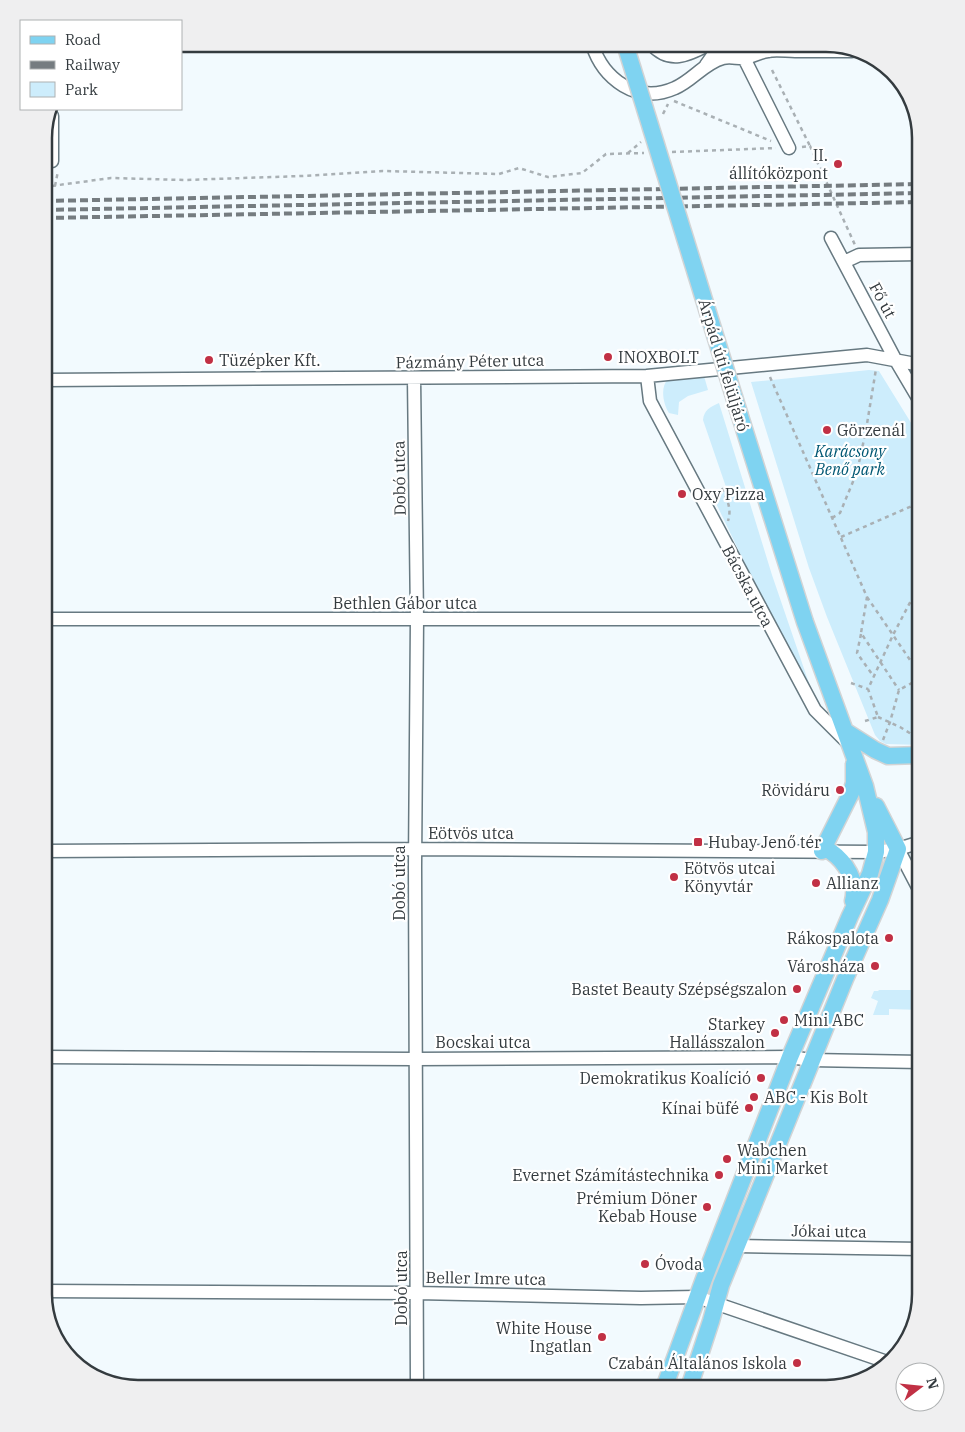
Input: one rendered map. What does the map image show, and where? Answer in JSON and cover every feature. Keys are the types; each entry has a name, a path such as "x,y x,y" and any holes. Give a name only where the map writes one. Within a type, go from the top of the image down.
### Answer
{"main road":[{"name":"Árpád úti felüljáró","path":"628,53 805,622 849,743"},
{"path":"667,1380 790,1057 850,916 856,892 855,885 842,861 826,851 854,782 849,743 888,756 912,755"},
{"name":"Bácska utca","path":"849,743 865,786 876,832 876,852 870,874 850,916"},
{"name":"Bácska utca","path":"865,786 898,849"},
{"path":"692,1380 712,1321 721,1285 812,1060 880,900 898,849"}],"street":[{"path":"595,53 603,69 622,85 633,90 648,93 663,92 675,88 704,67 724,58 744,58 762,53"},
{"path":"664,53 676,57 692,53"},
{"path":"704,67 714,53"},
{"path":"741,53 789,148"},
{"name":"Fő út","path":"831,238 912,388"},
{"path":"844,262 859,255 912,254"},
{"name":"Pázmány Péter utca","path":"53,380 157,375 414,378 646,376 867,355 912,363"},
{"name":"Bácska utca","path":"646,376 650,401 815,710 849,743"},
{"name":"Dobó utca","path":"414,378 417,619 415,849 417,1379"},
{"name":"Bethlen Gábor utca","path":"53,619 765,619"},
{"name":"Eötvös utca","path":"52,851 415,849 876,852 912,846"},
{"name":"Bácska utca","path":"898,849 912,876"},
{"name":"Bocskai utca","path":"52,1057 415,1059 790,1057 812,1060 912,1062"},
{"name":"Jókai utca","path":"737,1246 912,1249"},
{"name":"Beller Imre utca","path":"52,1291 417,1293 697,1298 881,1360"}],"path":[{"path":"772,70 810,146 855,246"},
{"path":"670,100 789,148"},
{"path":"665,152 810,146"},
{"path":"53,187 111,178 204,179 302,176 383,170 499,174 519,168 548,177 582,173 606,154 646,153"},
{"path":"832,518 840,513 856,472 866,430 876,367"},
{"path":"770,377 867,597 912,663"},
{"path":"717,528 728,522 730,513 722,488"},
{"path":"841,537 912,506"},
{"path":"867,597 858,653 874,677"},
{"path":"878,717 868,690 893,634 912,598"},
{"path":"861,633 899,690"},
{"path":"881,753 881,746 899,690 912,682"},
{"path":"851,684 868,690"},
{"path":"865,721 878,717 912,735"}],"green space":[{"name":"Karácsony Benő park","path":"869,370 879,371 912,424 912,745 886,744 875,735 809,568 751,382"},
{"path":"704,376 708,390 688,396 679,402 678,415 669,413 663,396 664,386 668,379"},
{"path":"719,403 772,575 813,695 778,632 712,495 726,487 703,420 708,409"},
{"path":"912,990 912,1010 889,1009 889,1015 873,1015 878,1001 871,998 874,991"}],"railway":[{"path":"53,201 912,184"},
{"path":"53,210 912,193"},
{"path":"53,218 912,202"}],"place":[{"name":"II. állítóközpont","path":"838,164"},
{"name":"INOXBOLT","path":"608,357"},
{"name":"Tüzépker Kft.","path":"209,360"},
{"name":"Görzenál","path":"827,430"},
{"name":"Oxy Pizza","path":"682,494"},
{"name":"Rövidáru","path":"840,790"},
{"name":"Hubay Jenő tér","path":"698,842"},
{"name":"Eötvös utcai Könyvtár","path":"674,877"},
{"name":"Allianz","path":"816,883"},
{"name":"Rákospalota","path":"889,938"},
{"name":"Városháza","path":"875,966"},
{"name":"Bastet Beauty Szépségszalon","path":"797,989"},
{"name":"Mini ABC","path":"784,1020"},
{"name":"Starkey Hallásszalon","path":"775,1033"},
{"name":"Demokratikus Koalíció","path":"761,1078"},
{"name":"ABC - Kis Bolt","path":"754,1097"},
{"name":"Kínai büfé","path":"749,1108"},
{"name":"Wabchen Mini Market","path":"727,1159"},
{"name":"Evernet Számítástechnika","path":"719,1175"},
{"name":"Prémium Döner Kebab House","path":"707,1207"},
{"name":"Óvoda","path":"645,1264"},
{"name":"White House Ingatlan","path":"602,1337"},
{"name":"Czabán Általános Iskola","path":"797,1363"}]}
